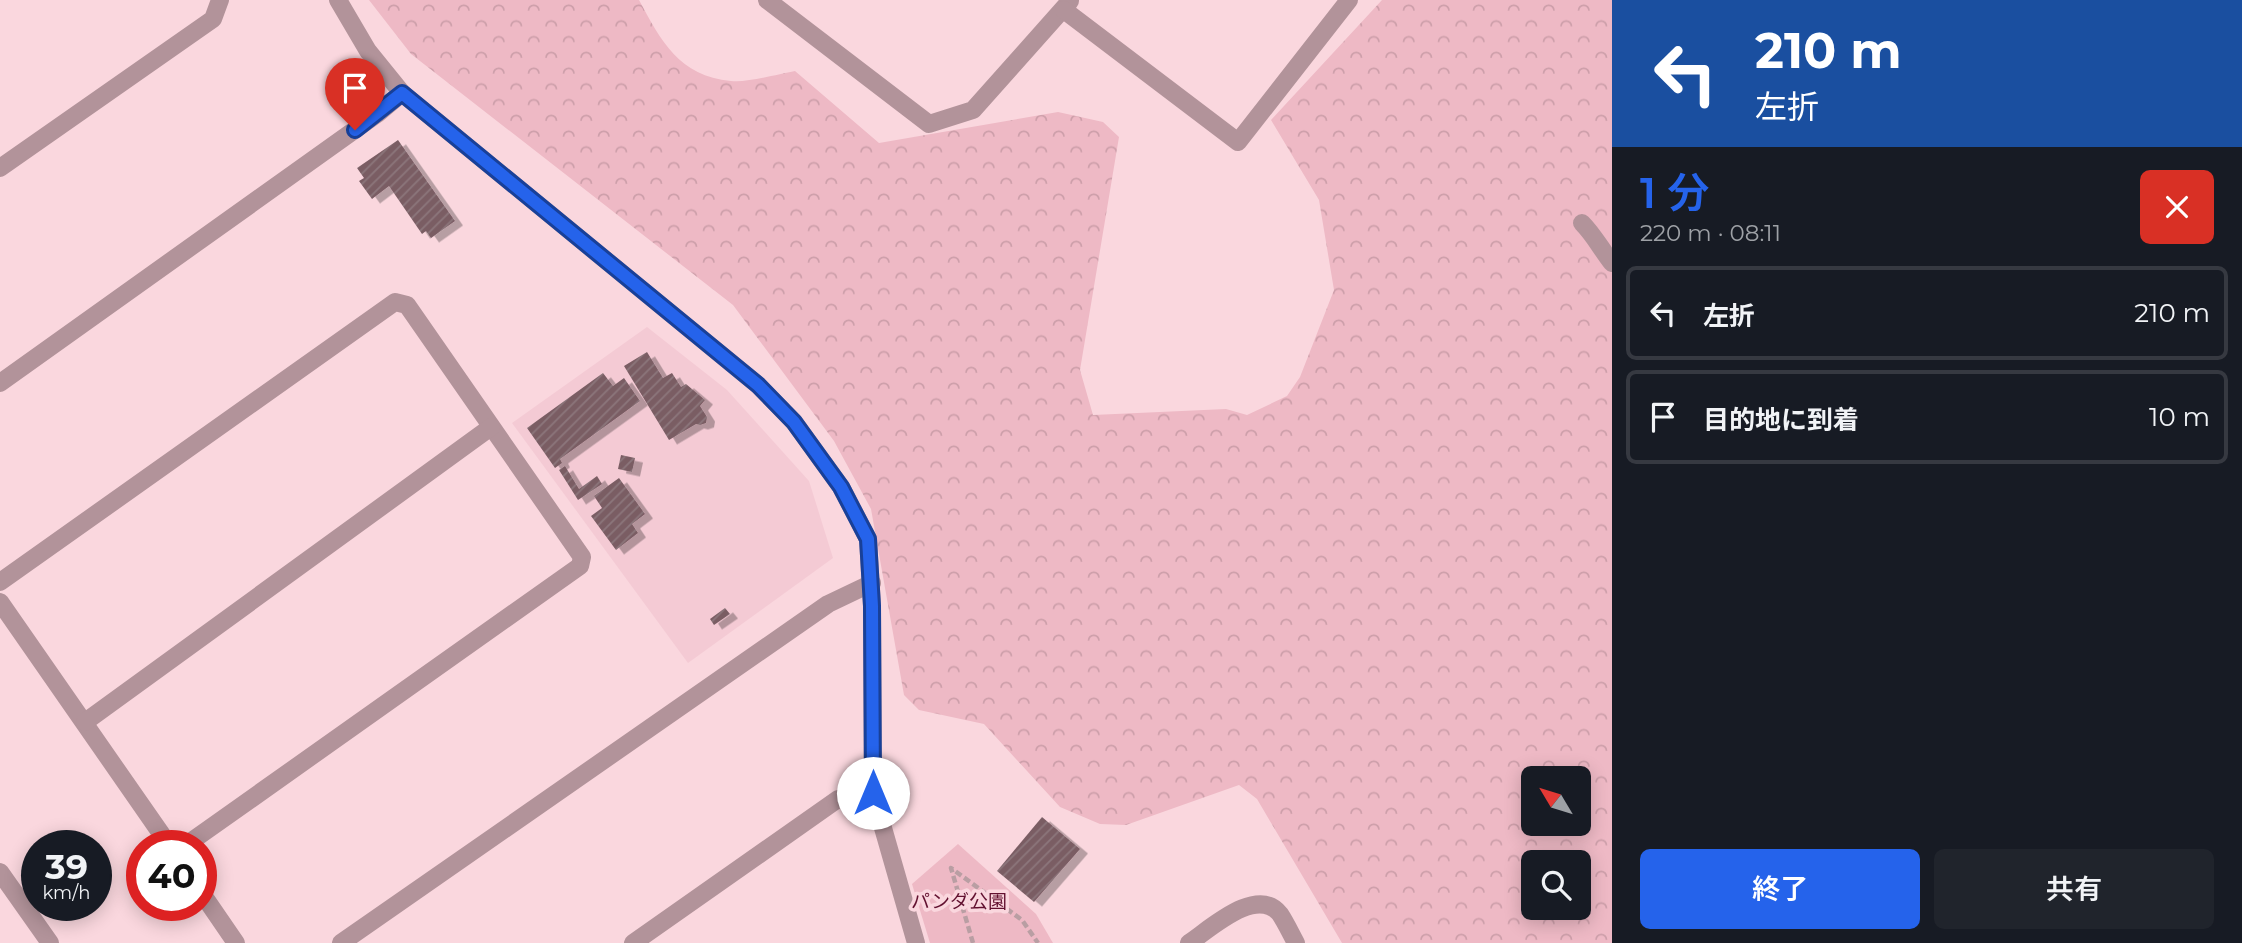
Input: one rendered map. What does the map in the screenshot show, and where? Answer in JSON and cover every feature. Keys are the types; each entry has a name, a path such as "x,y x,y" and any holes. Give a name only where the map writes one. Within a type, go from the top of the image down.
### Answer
{"street":[{"path":"0,168 213,19 220,0"},
{"path":"338,0 369,51 402,93 758,385 794,422 841,487 868,539 872,583 873,793 916,943"},
{"path":"773,2 929,124 973,110 1067,5 1238,142 1349,0"},
{"path":"0,383 377,114 402,93"},
{"path":"1582,223 1597,238 1600,248 1612,262"},
{"path":"0,582 395,302 407,304 582,557 580,566 207,830"},
{"path":"85,722 491,427"},
{"path":"341,943 828,604 872,583"},
{"path":"0,601 159,830"},
{"path":"633,943 838,799 873,793"},
{"path":"0,872 50,943"},
{"path":"1189,943 1245,905 1265,904 1278,912 1296,943"},
{"path":"217,915 236,943"}],"path":[{"path":"973,943 951,869 1022,920 1038,943"}],"shaded area":[{"path":"647,327 727,390 809,481 833,558 688,663 512,423"}],"green space":[{"path":"369,0 639,0 664,42 685,64 698,72 713,78 738,81 795,71 879,143 1058,112 1103,122 1119,137 1080,370 1093,415 1226,409 1247,415 1287,396 1300,377 1334,290 1319,200 1271,120 1382,0 1612,0 1612,943 1342,943 1257,799 1239,785 1126,825 1100,824 1060,807 984,724 919,710 904,695 871,509 834,441 733,305 411,54"},
{"name":"パンダ公園","path":"958,844 1036,914 1053,943 930,943 912,884"}],"building":[{"path":"398,140 455,221 431,238 426,231 422,234 389,186 372,199 359,181 364,178 357,168"},
{"path":"647,352 663,378 672,373 681,387 686,384 705,400 700,406 707,417 706,423 696,424 669,440 624,366"},
{"path":"603,373 613,386 624,378 640,401 560,459 562,463 555,468 527,428"},
{"path":"621,455 635,458 632,472 618,469"},
{"path":"565,466 579,489 597,476 602,484 578,500 559,470"},
{"path":"619,478 645,514 632,524 638,533 616,550 591,516 602,508 594,496"},
{"path":"725,608 730,614 714,625 710,619"},
{"path":"1042,817 1080,849 1034,902 997,871"}],"route":[{"path":"355,130 402,93 758,385 794,422 841,487 868,539 872,583 873,793"}]}
